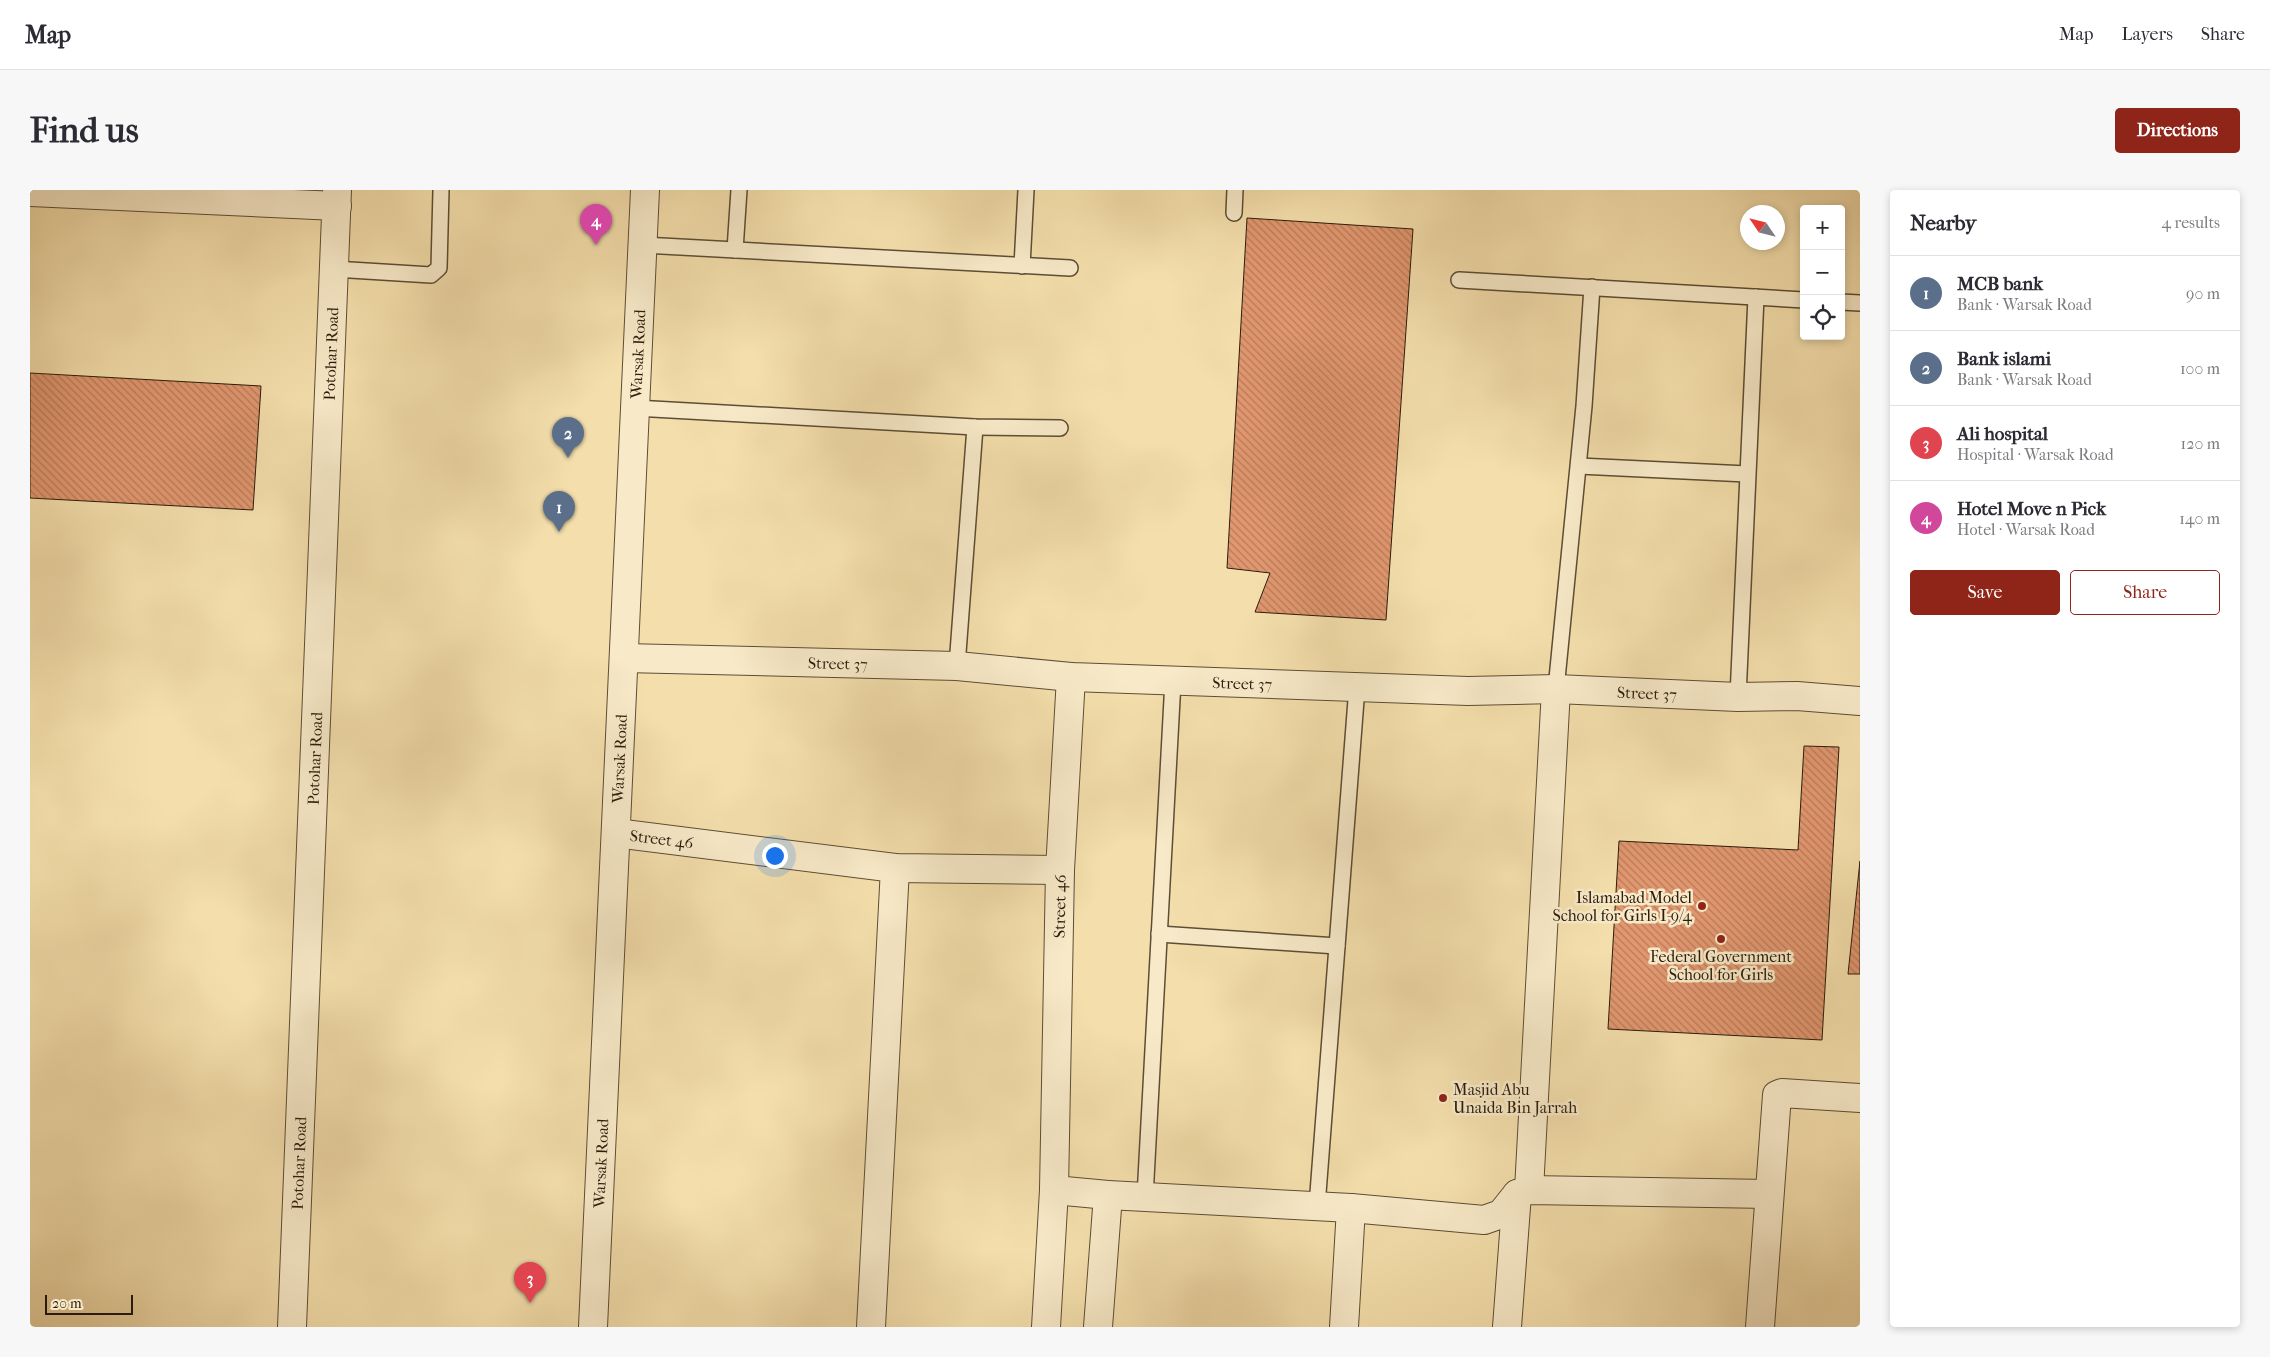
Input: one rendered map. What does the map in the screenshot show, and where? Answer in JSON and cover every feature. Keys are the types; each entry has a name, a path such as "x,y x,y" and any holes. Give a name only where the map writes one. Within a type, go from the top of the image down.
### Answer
{"street":[{"name":"Warsak Road","path":"593,1327 645,190"},
{"path":"30,192 337,198"},
{"name":"Potohar Road","path":"292,1327 337,198"},
{"name":"Street 37","path":"624,658 957,666 1071,678 1468,691 1556,689 1738,697 1798,696 1860,700"},
{"path":"1060,870 1071,678"},
{"path":"1507,1327 1523,1192 1556,689"},
{"name":"Street 46","path":"616,833 895,868 1060,870 1054,1190 1046,1327"},
{"path":"871,1327 895,868"},
{"path":"1760,1327 1777,1095 1782,1093 1860,1098"},
{"path":"1054,1190 1108,1195 1351,1208 1484,1220 1501,1214 1523,1192 1769,1194"},
{"path":"1098,1327 1108,1195"},
{"path":"1344,1327 1351,1208"}],"lane":[{"path":"334,269 431,275 439,268 441,190"},
{"path":"735,250 739,190"},
{"path":"1022,266 1026,190"},
{"path":"1234,190 1234,213"},
{"path":"643,245 1070,268"},
{"path":"1459,280 1800,300"},
{"path":"1556,689 1579,466 1592,287"},
{"path":"1738,697 1756,297"},
{"path":"1845,302 1860,303"},
{"path":"635,408 975,427 1060,428"},
{"path":"957,666 975,427"},
{"path":"1579,466 1747,474"},
{"path":"1145,1197 1173,681"},
{"path":"1317,1206 1357,687"},
{"path":"1159,934 1337,946"}],"building":[{"path":"1247,218 1413,229 1386,620 1255,612 1270,573 1227,568"},
{"path":"30,373 261,386 253,510 30,498"},
{"name":"Federal Government School for Girls","path":"1804,746 1839,747 1822,1040 1608,1029 1619,841 1798,850"},
{"path":"1860,861 1860,974 1848,974"}],"place":[{"name":"Hotel Move n Pick","path":"596,245"},
{"name":"Bank islami","path":"568,458"},
{"name":"MCB bank","path":"559,532"},
{"name":"Islamabad Model School for Girls I-9/4","path":"1702,906"},
{"name":"Federal Government School for Girls","path":"1721,939"},
{"name":"Masjid Abu Unaida Bin Jarrah","path":"1443,1098"},
{"name":"Ali hospital","path":"530,1303"}]}
